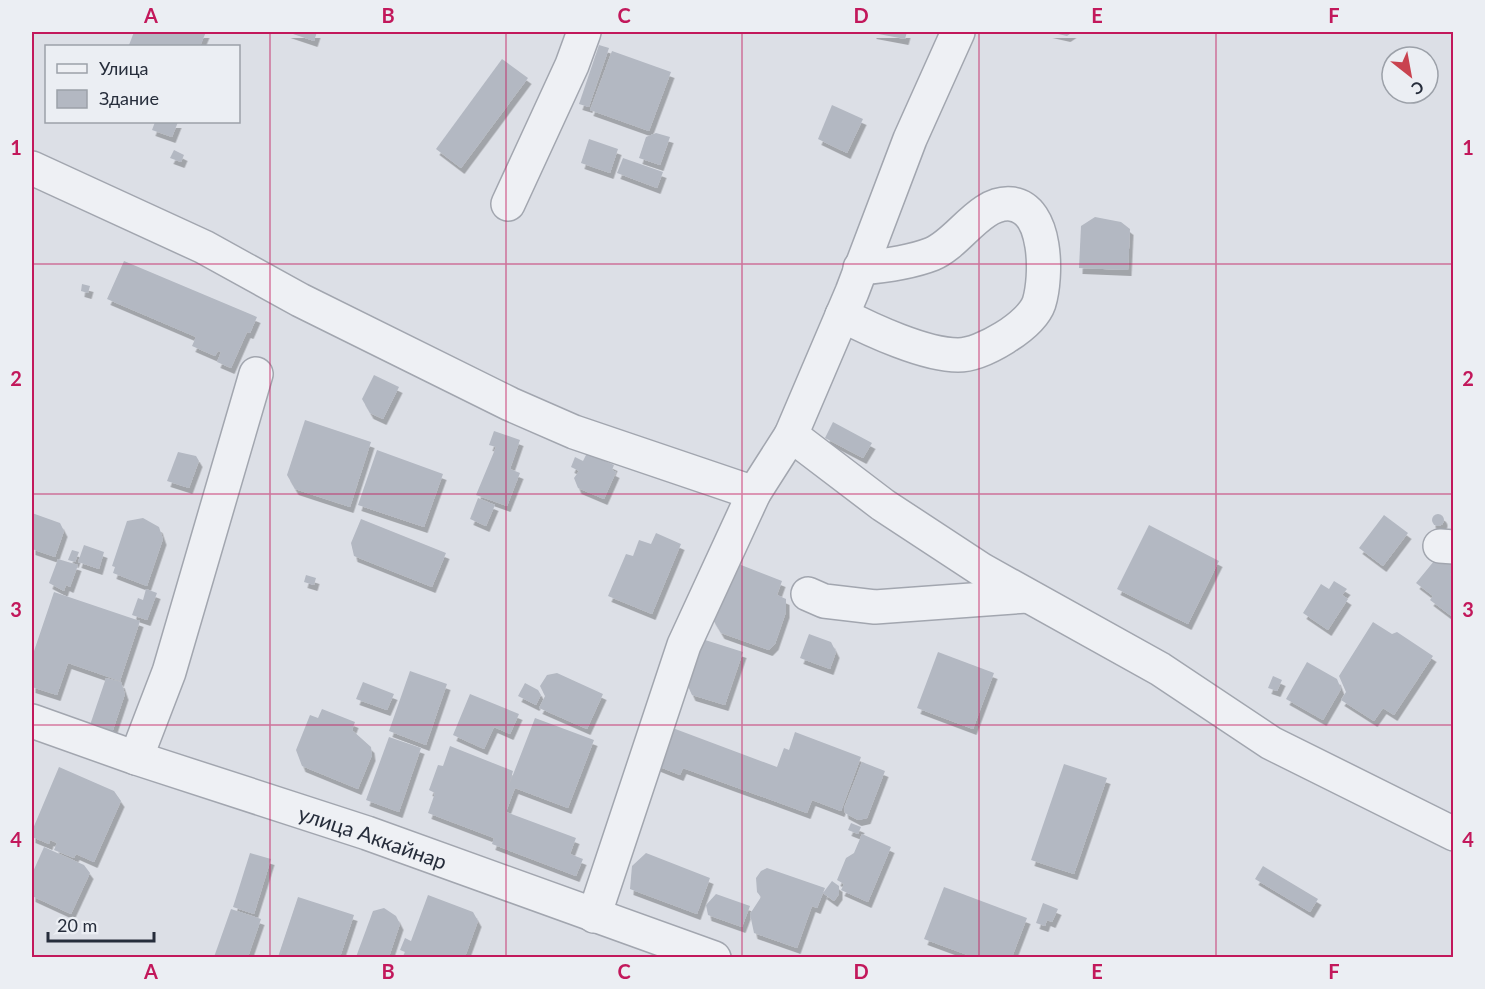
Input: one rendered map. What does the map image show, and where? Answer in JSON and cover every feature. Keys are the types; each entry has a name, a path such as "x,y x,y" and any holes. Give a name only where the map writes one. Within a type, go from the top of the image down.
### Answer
{"street":[{"path":"508,204 568,75 584,32"},
{"path":"594,916 684,645 754,493 791,435 842,315 910,139 958,32"},
{"path":"32,168 204,247 300,300 510,404 574,432 754,493"},
{"path":"842,315 869,329 923,348 959,355 986,346 1021,328 1038,304 1044,273 1038,228 1026,210 1013,204 999,204 980,215 967,229 933,254 888,265 860,268"},
{"path":"136,758 169,672 256,374"},
{"path":"791,435 884,505 982,570 1160,669 1271,743 1454,834"},
{"path":"808,594 824,601 875,607 1027,596"},
{"name":"улица Аккайнар","path":"32,721 136,758 367,833 714,957"}],"building":[{"path":"134,32 206,32 200,45 129,45"},
{"path":"287,32 317,32 314,41"},
{"path":"873,32 907,32 905,39"},
{"path":"1049,32 1073,32 1067,36"},
{"path":"599,45 609,48 589,107 579,104"},
{"path":"612,51 671,72 649,131 590,110"},
{"path":"502,59 528,78 461,168 436,149"},
{"path":"832,105 863,119 847,153 818,139"},
{"path":"155,123 178,123 172,137 152,130"},
{"path":"656,133 670,137 660,165 639,158 646,137"},
{"path":"589,139 618,149 610,173 581,163"},
{"path":"174,150 184,155 181,162 170,158"},
{"path":"623,158 663,172 657,188 617,173"},
{"path":"1095,217 1121,222 1130,229 1128,270 1079,268 1081,226"},
{"path":"124,261 257,317 250,333 247,332 231,368 217,362 221,352 218,351 215,356 192,346 196,337 107,299"},
{"path":"82,284 90,286 88,293 81,291"},
{"path":"374,375 399,387 383,419 370,413 362,399"},
{"path":"305,420 371,442 350,507 295,489 287,475"},
{"path":"833,422 872,443 863,458 825,438"},
{"path":"494,431 520,440 510,469 520,473 507,506 476,495 496,447 489,445"},
{"path":"377,450 443,474 424,527 358,505"},
{"path":"178,452 196,456 199,461 189,488 167,481"},
{"path":"587,453 614,465 612,470 616,472 604,499 578,488 574,478 579,471 571,467 575,457 583,461"},
{"path":"478,498 495,505 486,526 470,519"},
{"path":"32,513 60,523 64,531 55,557 32,549"},
{"path":"1438,514 1444,520 1438,526 1432,520"},
{"path":"1384,515 1408,533 1383,566 1359,548"},
{"path":"143,518 159,527 163,539 147,586 113,573 115,567 112,566 127,521"},
{"path":"361,519 446,553 432,587 354,556 351,543"},
{"path":"1149,525 1219,561 1188,624 1117,589"},
{"path":"656,533 681,544 652,614 608,596 626,554 633,556 639,540 651,544"},
{"path":"84,545 104,552 99,569 78,562"},
{"path":"72,550 79,552 75,562 68,560"},
{"path":"1439,555 1454,566 1450,575 1454,577 1454,618 1430,600 1433,596 1416,583"},
{"path":"58,559 78,565 70,587 66,585 64,591 49,583"},
{"path":"736,563 782,581 777,595 786,599 786,612 775,644 769,650 721,633 712,618"},
{"path":"306,575 316,578 314,585 304,582"},
{"path":"1334,581 1347,589 1342,595 1348,599 1328,630 1303,613 1321,584 1329,589"},
{"path":"146,589 157,593 147,620 132,615 138,598 143,600"},
{"path":"54,592 140,621 120,681 68,663 57,695 32,687 32,657"},
{"path":"1373,622 1392,634 1397,632 1433,656 1394,715 1383,708 1374,721 1341,700 1346,692 1339,676"},
{"path":"809,634 831,642 836,652 830,669 800,658"},
{"path":"702,639 743,652 725,705 692,695 687,684"},
{"path":"938,652 994,673 973,729 917,708"},
{"path":"1307,662 1337,679 1341,689 1323,720 1286,699"},
{"path":"410,671 447,684 426,745 389,731"},
{"path":"557,673 603,694 587,729 539,708 545,696 540,686 547,675"},
{"path":"1273,676 1282,680 1277,691 1268,688"},
{"path":"106,678 121,682 125,694 112,733 90,725"},
{"path":"363,682 394,694 387,710 356,699"},
{"path":"525,683 538,690 541,695 536,705 518,696"},
{"path":"470,694 519,714 510,734 494,727 484,749 453,735"},
{"path":"322,709 355,722 352,730 371,747 372,755 358,789 302,766 296,750 310,715 318,718"},
{"path":"535,718 594,740 568,808 515,788 506,812 576,838 570,854 583,859 576,876 492,844 494,838 428,813 435,793 429,790 438,765 443,766 450,746 513,771 509,785"},
{"path":"670,727 777,767 784,748 789,750 795,732 861,757 841,811 812,800 807,813 683,768 680,775 655,765"},
{"path":"389,737 421,748 399,812 366,800"},
{"path":"862,762 885,771 867,818 858,820 845,813 844,808"},
{"path":"1064,764 1107,778 1074,874 1031,860"},
{"path":"59,767 114,791 121,801 94,862 76,854 74,858 54,850 57,843 50,840 49,844 32,837 32,831"},
{"path":"851,823 861,827 858,834 848,830"},
{"path":"862,834 891,847 868,902 841,890 844,884 837,880 846,858 854,853"},
{"path":"44,847 84,865 90,873 71,914 32,896 32,874"},
{"path":"250,853 271,859 254,914 233,907"},
{"path":"646,853 710,878 697,914 630,889 632,866"},
{"path":"1263,866 1318,899 1310,912 1255,879"},
{"path":"767,868 825,888 817,908 812,906 797,948 754,933 750,914 761,897 757,892 756,878 761,871"},
{"path":"832,881 839,886 839,894 834,901 823,893"},
{"path":"944,887 1027,918 1012,957 973,957 924,939"},
{"path":"716,894 750,906 742,927 708,915 706,905"},
{"path":"428,895 473,912 478,921 465,957 403,957 405,952 400,950 405,938 411,941"},
{"path":"298,897 354,915 340,957 278,957"},
{"path":"1043,903 1058,909 1052,922 1047,920 1045,926 1036,923"},
{"path":"384,908 396,916 400,924 389,957 356,957 373,911"},
{"path":"231,909 261,919 248,957 214,957"}]}
